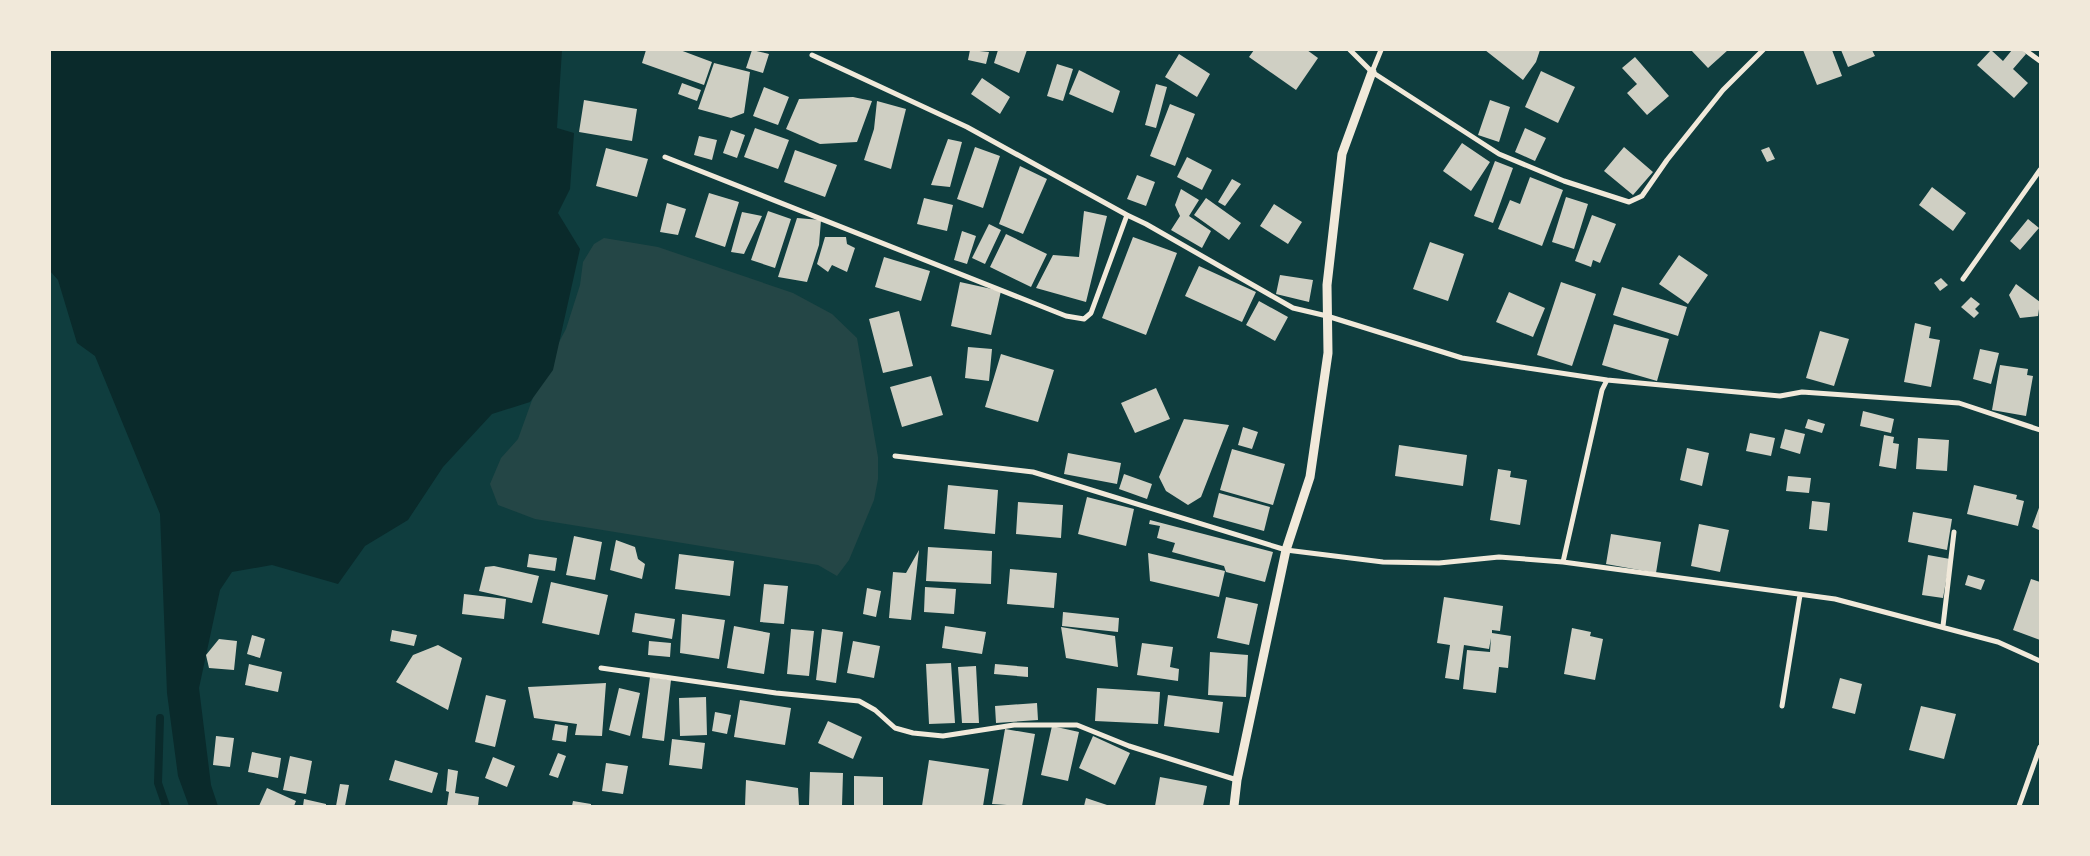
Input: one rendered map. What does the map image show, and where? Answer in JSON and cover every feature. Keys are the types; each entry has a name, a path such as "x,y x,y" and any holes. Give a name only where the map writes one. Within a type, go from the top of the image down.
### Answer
{"street":[{"path":"1350,50 1372,72 1499,154 1564,181 1629,202 1642,196 1667,160 1723,90 1763,50"},
{"path":"1234,806 1237,780 1286,550 1310,478 1328,354 1328,286 1342,154 1381,50"},
{"path":"2025,50 2040,62"},
{"path":"812,55 967,127 1146,224 1293,308 1327,316 1462,358 1607,380 1780,396 1802,392 1959,403 2040,430"},
{"path":"665,158 1066,316 1084,318 1091,313 1127,215"},
{"path":"1963,279 2040,170"},
{"path":"1563,562 1602,390 1607,380"},
{"path":"895,456 1033,472 1286,550 1383,562 1439,563 1499,557 1563,562 1835,599 1998,642 2040,661"},
{"path":"1943,626 1954,532"},
{"path":"1782,706 1800,595"},
{"path":"601,668 776,692 859,701 875,710 895,728 913,734 943,736 1014,725 1077,726 1129,746 1237,780"},
{"path":"2018,806 2040,747"}],"shaded area":[{"path":"50,50 562,50 557,128 574,133 570,189 558,213 580,249 553,370 530,402 492,414 443,467 408,520 365,546 338,584 272,565 232,572 220,590 199,688 211,785 218,806 189,806 178,776 167,693 160,514 95,356 77,343 58,280 50,271"},
{"path":"604,238 658,247 793,293 832,314 857,338 878,457 878,479 874,500 849,560 837,576 818,565 535,519 498,505 490,484 501,458 518,439 540,378 566,329 580,285 583,262 594,244"}],"building":[{"path":"646,50 680,50 712,62 704,85 642,63"},
{"path":"752,50 769,54 763,73 746,68"},
{"path":"970,50 989,52 986,64 968,60"},
{"path":"998,50 1027,50 1019,73 994,63"},
{"path":"1254,50 1307,50 1318,58 1296,90 1249,57"},
{"path":"1485,50 1540,50 1536,62 1523,80"},
{"path":"1691,50 1728,50 1708,68"},
{"path":"1803,50 1832,50 1842,76 1817,85"},
{"path":"1841,50 1872,50 1875,56 1848,67"},
{"path":"1991,50 2003,61 2012,50 2022,50 2026,54 2013,69 2028,83 2014,98 1977,65"},
{"path":"1179,54 1210,74 1197,97 1165,77"},
{"path":"1635,57 1669,96 1647,115 1627,93 1637,84 1622,68"},
{"path":"714,63 750,72 744,113 731,118 698,109"},
{"path":"1057,64 1073,69 1063,101 1047,96"},
{"path":"1079,70 1120,91 1113,113 1069,94"},
{"path":"1541,71 1575,87 1558,123 1525,107"},
{"path":"982,78 1010,97 1000,114 971,94"},
{"path":"682,83 701,90 697,101 678,94"},
{"path":"1156,84 1167,87 1156,128 1145,125"},
{"path":"764,87 789,97 778,125 753,116"},
{"path":"853,97 872,101 857,142 820,144 786,129 799,99"},
{"path":"584,100 637,109 632,141 579,132"},
{"path":"1490,100 1510,107 1499,142 1478,135"},
{"path":"877,101 906,109 891,169 864,160 874,129"},
{"path":"1170,104 1195,114 1175,166 1150,156"},
{"path":"755,128 789,140 778,169 744,157"},
{"path":"1525,128 1546,138 1535,161 1515,152"},
{"path":"731,130 745,135 737,158 723,153"},
{"path":"699,136 717,140 712,160 694,155"},
{"path":"948,139 962,142 950,187 931,185"},
{"path":"1462,143 1490,162 1471,191 1443,171"},
{"path":"975,147 1000,156 983,208 957,199"},
{"path":"1624,147 1653,172 1633,195 1604,171"},
{"path":"1769,147 1775,159 1767,162 1761,150"},
{"path":"606,148 648,159 637,197 596,186"},
{"path":"795,150 837,165 825,197 784,182"},
{"path":"1187,157 1212,170 1202,190 1177,177"},
{"path":"1495,161 1513,168 1493,223 1474,216"},
{"path":"1020,166 1047,179 1023,234 999,224"},
{"path":"1137,175 1155,182 1146,206 1127,199"},
{"path":"1530,177 1563,190 1542,246 1498,229 1510,200 1520,204"},
{"path":"1232,179 1241,184 1225,206 1218,202"},
{"path":"1932,187 1966,213 1953,231 1919,205"},
{"path":"1181,189 1199,200 1189,216 1211,231 1202,248 1171,230 1180,216 1175,205"},
{"path":"709,193 739,202 725,247 695,237"},
{"path":"1566,197 1588,204 1574,249 1552,242"},
{"path":"924,198 953,205 947,231 917,224"},
{"path":"1206,198 1241,223 1229,240 1194,215"},
{"path":"667,203 686,209 678,235 660,232"},
{"path":"1274,204 1302,222 1288,244 1260,226"},
{"path":"768,211 791,219 775,268 751,260"},
{"path":"1084,211 1107,216 1086,302 1036,288 1053,255 1079,257"},
{"path":"742,212 762,216 744,254 731,252"},
{"path":"1592,215 1616,224 1600,263 1593,260 1591,267 1575,261"},
{"path":"797,218 821,220 819,245 807,282 778,277"},
{"path":"2028,219 2039,228 2020,250 2010,241"},
{"path":"989,224 1001,230 985,264 972,258"},
{"path":"962,231 976,236 967,264 954,260"},
{"path":"1006,234 1047,254 1031,287 990,267"},
{"path":"825,237 846,237 847,244 855,248 847,272 832,265 828,272 817,264"},
{"path":"1133,237 1177,253 1146,335 1102,318"},
{"path":"1430,242 1464,254 1448,301 1413,289"},
{"path":"1679,255 1708,275 1688,304 1659,284"},
{"path":"884,257 930,271 921,301 875,287"},
{"path":"1199,266 1256,292 1242,322 1185,296"},
{"path":"1280,275 1313,280 1309,302 1276,294"},
{"path":"1941,278 1948,285 1940,291 1934,283"},
{"path":"960,282 1001,291 991,335 951,326"},
{"path":"1561,282 1596,294 1572,366 1537,355"},
{"path":"2016,284 2040,302 2038,316 2020,318 2009,295"},
{"path":"1622,287 1687,307 1678,336 1613,315"},
{"path":"1509,292 1545,308 1533,337 1496,322"},
{"path":"1971,297 1980,304 1975,309 1979,313 1974,318 1961,307"},
{"path":"1259,301 1288,317 1275,341 1246,325"},
{"path":"899,311 913,366 883,373 869,319"},
{"path":"1915,323 1931,327 1929,338 1940,340 1931,387 1904,382"},
{"path":"1614,324 1669,339 1657,381 1602,365"},
{"path":"1820,331 1849,339 1834,386 1806,378"},
{"path":"968,347 992,349 989,381 965,378"},
{"path":"1980,349 1999,353 1991,384 1973,379"},
{"path":"1001,354 1054,370 1038,422 985,407"},
{"path":"2000,365 2028,369 2027,375 2033,376 2026,416 1992,410"},
{"path":"931,376 943,415 902,427 890,387"},
{"path":"1156,388 1170,419 1135,433 1121,403"},
{"path":"1863,411 1894,419 1891,433 1860,426"},
{"path":"1184,419 1229,425 1201,497 1188,505 1166,491 1159,477"},
{"path":"1808,419 1825,424 1822,433 1805,428"},
{"path":"1243,427 1258,432 1252,449 1238,445"},
{"path":"1785,429 1805,434 1800,454 1780,448"},
{"path":"1750,433 1775,438 1771,456 1746,451"},
{"path":"1884,435 1894,437 1893,443 1899,444 1896,469 1879,466"},
{"path":"1918,438 1949,440 1947,471 1916,469"},
{"path":"1399,445 1467,455 1463,486 1395,476"},
{"path":"1687,448 1709,453 1702,486 1680,480"},
{"path":"1232,449 1285,464 1273,505 1220,490"},
{"path":"1068,453 1121,463 1117,484 1064,474"},
{"path":"1498,469 1511,471 1510,477 1527,480 1520,525 1490,520"},
{"path":"1124,474 1152,484 1147,499 1119,489"},
{"path":"1788,476 1811,478 1809,493 1786,491"},
{"path":"948,485 998,490 995,534 944,529"},
{"path":"1974,485 2017,495 2016,499 2024,501 2018,526 1967,514"},
{"path":"1219,493 1270,507 1264,531 1213,517"},
{"path":"1087,497 1134,509 1126,546 1078,534"},
{"path":"1812,501 1830,503 1827,531 1809,529"},
{"path":"1018,502 1063,505 1061,538 1016,534"},
{"path":"2040,505 2040,527 2039,530 2032,527"},
{"path":"1913,512 1952,519 1947,550 1908,542"},
{"path":"1150,520 1273,552 1265,582 1226,572 1224,566 1172,552 1175,543 1157,538 1160,526 1149,524"},
{"path":"1699,524 1729,530 1720,572 1691,566"},
{"path":"1611,534 1661,542 1656,573 1606,564"},
{"path":"574,536 602,542 595,580 566,575"},
{"path":"616,540 635,547 638,559 645,564 642,579 610,570"},
{"path":"928,547 992,551 991,584 926,581"},
{"path":"919,550 911,620 889,618 893,572 906,573"},
{"path":"1148,553 1225,571 1219,597 1150,581"},
{"path":"529,554 557,558 555,571 527,567"},
{"path":"679,554 734,561 730,596 675,589"},
{"path":"1928,555 1950,559 1943,598 1922,595"},
{"path":"494,566 539,576 532,603 479,591 485,567"},
{"path":"1010,569 1057,573 1054,608 1007,604"},
{"path":"1968,575 1985,580 1981,590 1965,585"},
{"path":"2031,579 2040,582 2040,640 2013,630"},
{"path":"551,582 608,595 599,635 542,623"},
{"path":"764,584 788,586 784,624 760,622"},
{"path":"925,587 956,589 954,614 924,612"},
{"path":"867,588 881,591 876,617 863,614"},
{"path":"464,594 506,599 504,619 462,614"},
{"path":"1226,597 1258,604 1249,645 1217,638"},
{"path":"1444,597 1503,606 1500,631 1492,630 1492,633 1511,636 1508,668 1499,667 1496,693 1463,689 1467,650 1490,652 1491,638 1489,649 1464,645 1459,680 1445,678 1450,645 1437,643"},
{"path":"1063,612 1119,618 1118,632 1062,626"},
{"path":"635,613 675,619 672,639 632,632"},
{"path":"682,614 725,620 719,659 680,653"},
{"path":"734,626 770,633 764,674 727,668"},
{"path":"945,626 986,632 982,654 942,648"},
{"path":"1061,627 1115,636 1118,667 1066,658"},
{"path":"1572,628 1591,632 1590,636 1603,639 1595,680 1564,674"},
{"path":"791,629 814,631 809,676 787,674"},
{"path":"822,629 843,632 836,683 816,680"},
{"path":"392,630 417,635 414,646 390,641"},
{"path":"252,635 265,639 260,658 247,654"},
{"path":"219,639 237,641 234,670 209,668 206,655"},
{"path":"649,641 671,643 670,657 648,655"},
{"path":"853,641 880,646 874,678 847,673"},
{"path":"1142,643 1173,647 1170,667 1179,669 1178,681 1137,675"},
{"path":"438,645 462,658 448,710 396,682 413,655"},
{"path":"1210,652 1248,655 1246,697 1208,695"},
{"path":"951,663 955,723 929,724 926,664"},
{"path":"249,664 282,672 278,692 245,685"},
{"path":"995,664 1028,667 1028,677 994,674"},
{"path":"976,666 979,723 962,723 958,667"},
{"path":"650,677 671,680 664,741 642,738"},
{"path":"1840,678 1862,684 1855,714 1832,708"},
{"path":"606,683 602,736 575,735 577,724 534,718 528,687"},
{"path":"619,688 640,693 630,736 609,730"},
{"path":"1097,688 1160,692 1158,724 1095,721"},
{"path":"486,695 506,700 495,747 475,742"},
{"path":"1168,695 1223,702 1219,733 1164,726"},
{"path":"706,697 707,735 680,736 679,698"},
{"path":"740,700 791,708 785,745 734,737"},
{"path":"1037,703 1038,720 996,723 995,706"},
{"path":"1921,706 1956,714 1944,759 1909,750"},
{"path":"715,712 731,715 727,734 712,731"},
{"path":"828,721 862,737 853,759 818,743"},
{"path":"555,724 568,726 566,742 552,740"},
{"path":"1052,726 1079,732 1068,781 1041,775"},
{"path":"1005,729 1035,734 1022,806 992,804"},
{"path":"216,736 234,738 230,767 213,765"},
{"path":"1093,736 1130,753 1115,785 1079,768"},
{"path":"672,739 705,743 702,769 669,765"},
{"path":"252,752 281,758 278,778 248,772"},
{"path":"558,753 566,756 558,778 549,775"},
{"path":"290,756 312,761 306,794 283,790"},
{"path":"493,757 515,766 507,787 485,778"},
{"path":"395,760 438,773 432,793 389,780"},
{"path":"929,760 989,769 983,806 922,806"},
{"path":"606,763 628,766 623,794 602,791"},
{"path":"448,769 458,771 455,793 479,797 478,806 447,806 449,792 446,791"},
{"path":"810,772 843,773 842,806 809,806"},
{"path":"854,776 883,777 883,806 854,806"},
{"path":"1160,777 1207,786 1203,806 1155,806"},
{"path":"746,780 798,788 799,806 745,806"},
{"path":"340,784 349,785 345,806 336,806"},
{"path":"267,788 296,801 294,806 259,806"},
{"path":"1086,798 1110,806 1084,806"},
{"path":"304,799 326,804 326,806 303,806"},
{"path":"573,801 591,804 591,806 572,806"}],"waterway":[{"path":"160,718 158,783 166,806"}]}
